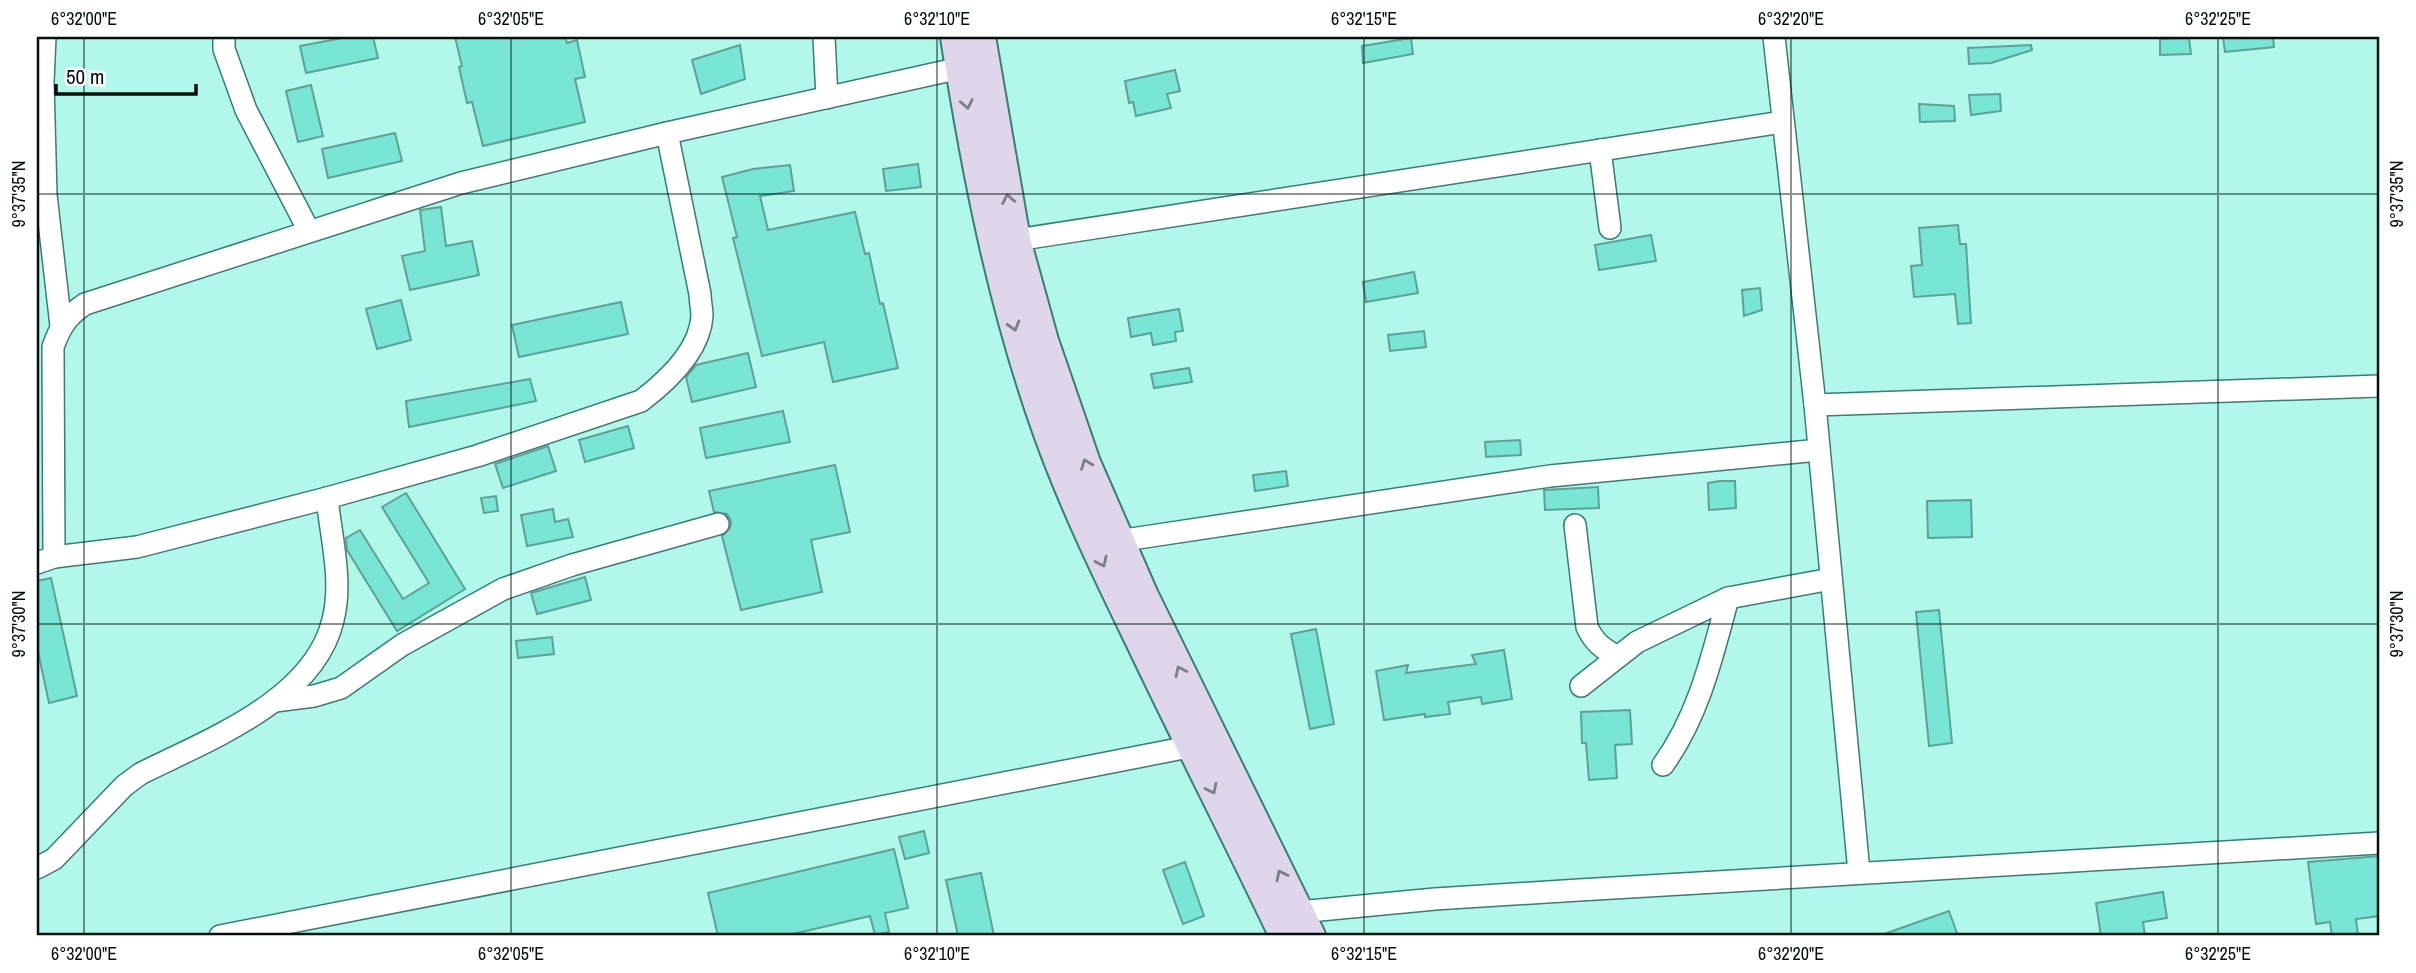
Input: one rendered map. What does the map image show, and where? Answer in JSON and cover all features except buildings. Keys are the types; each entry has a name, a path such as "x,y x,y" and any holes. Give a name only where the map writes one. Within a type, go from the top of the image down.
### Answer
{"main road":[{"path":"955,37 993,244 1014,329 1048,433 1082,519 1203,744 1305,924"},
{"path":"981,37 1016,240 1064,403 1118,541 1284,936"}],"street":[{"path":"45,37 43,82 46,195 61,326"},
{"path":"224,37 224,49 246,110 309,232"},
{"path":"824,37 827,98"},
{"path":"1774,37 1815,405 1859,872"},
{"path":"667,133 700,294 702,318 695,343 662,386 640,401 477,456 137,547 46,560 53,347 61,326 72,313 85,304 461,183 667,133 960,68"},
{"path":"1016,240 1783,122"},
{"path":"1600,150 1610,228"},
{"path":"1815,405 2379,386"},
{"path":"1118,541 1550,476 1819,450"},
{"path":"37,868 54,859 124,786 140,774 251,717 275,701 312,667 326,646 334,618 337,583 327,498"},
{"path":"275,701 313,696 341,688 402,645 503,589 572,565 718,524"},
{"path":"1575,525 1587,627 1592,638 1616,656"},
{"path":"1581,686 1637,642 1728,598 1831,579"},
{"path":"1663,765 1686,730 1703,689 1728,598"},
{"path":"220,936 1203,744"},
{"path":"1305,924 1435,899 2379,843"}]}
